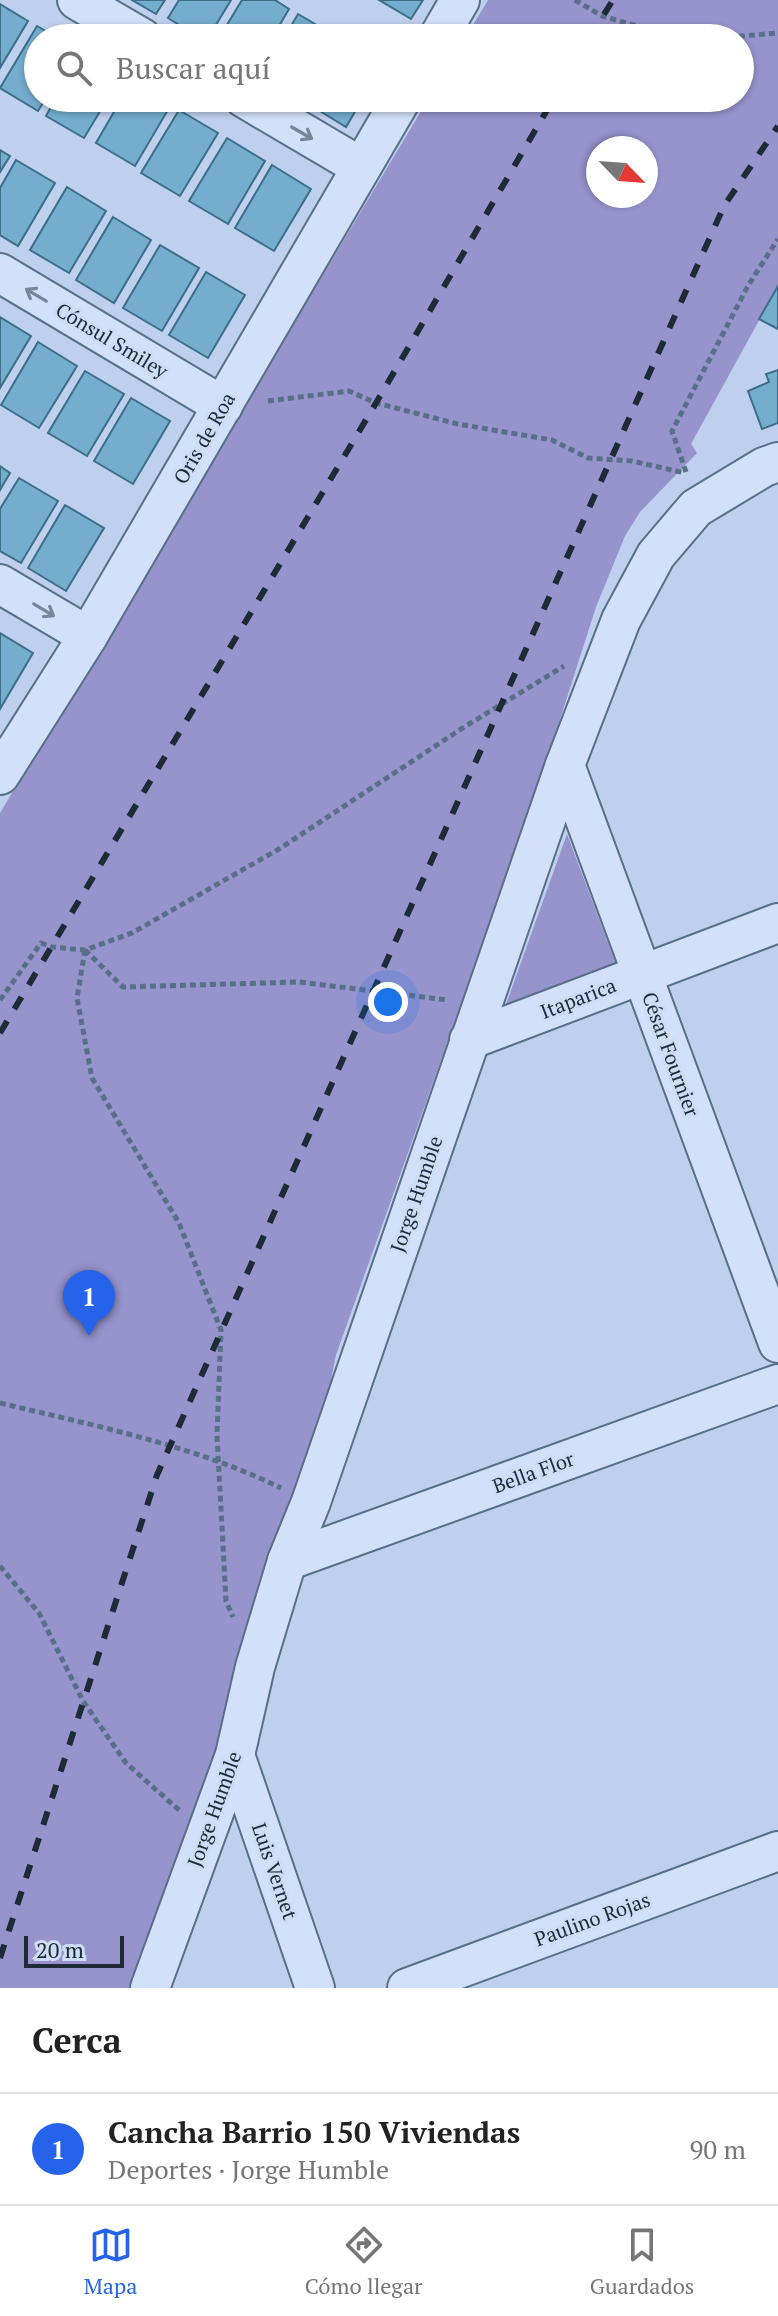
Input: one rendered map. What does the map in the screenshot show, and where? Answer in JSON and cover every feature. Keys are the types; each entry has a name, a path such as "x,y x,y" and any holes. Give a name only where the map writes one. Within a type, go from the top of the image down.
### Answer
{"street":[{"path":"77,0 118,24"},
{"path":"446,24 460,0"},
{"path":"268,112 361,167"},
{"name":"Oris de Roa","path":"0,775 88,636 394,112"},
{"name":"Cónsul Smiley","path":"0,273 223,406"},
{"name":"Jorge Humble","path":"150,1988 235,1755 255,1667 287,1561 311,1502 565,765 621,620 692,491 778,462"},
{"path":"0,584 88,636"},
{"name":"César Fournier","path":"565,765 778,1343"},
{"name":"Itaparica","path":"469,1040 778,923"},
{"name":"Bella Flor","path":"287,1561 778,1384"},
{"name":"Luis Vernet","path":"235,1755 315,1988"},
{"name":"Paulino Rojas","path":"407,1988 778,1851"}],"path":[{"path":"575,0 602,16 630,24"},
{"path":"754,35 778,33"},
{"path":"692,491 672,431 749,284 778,239"},
{"path":"223,406 349,391 376,403 458,424 552,440 588,458 632,461 692,491"},
{"path":"0,1000 41,943 85,950 132,933 279,849 461,729 568,663"},
{"path":"85,950 123,987 299,982 481,1004"},
{"path":"85,950 77,998 92,1078 179,1223 221,1330 217,1462 226,1601 255,1667"},
{"path":"0,1403 125,1433 217,1462 311,1502"},
{"path":"0,1566 39,1613 83,1701 126,1763 205,1833"}],"shaded area":[{"path":"488,0 778,0 778,286 691,444 697,453 640,512 625,536 596,607 539,785 336,1355 326,1405 169,1893 135,1988 0,1988 0,813 421,112 754,112 754,24 473,24"},
{"path":"567,834 616,964 505,1007"}],"building":[{"path":"132,0 165,0 156,14"},
{"path":"179,0 231,0 216,24 178,24 168,18"},
{"path":"242,0 275,0 289,9 280,24 227,24"},
{"path":"379,0 423,0 411,19"},
{"path":"0,4 28,21 0,68"},
{"path":"298,14 315,24 292,24"},
{"path":"24,48 24,103 0,88"},
{"path":"48,112 100,112 84,138 46,116"},
{"path":"114,112 167,112 135,166 96,143"},
{"path":"178,112 218,133 180,196 141,173"},
{"path":"322,112 355,112 346,127"},
{"path":"227,138 265,161 228,224 189,201"},
{"path":"0,150 10,156 0,172"},
{"path":"16,160 55,183 18,246 0,235 0,188"},
{"path":"272,165 311,189 274,251 235,228"},
{"path":"67,187 106,211 69,273 30,250"},
{"path":"113,217 151,240 114,303 76,280"},
{"path":"160,245 199,268 162,331 123,308"},
{"path":"206,272 245,295 208,358 169,335"},
{"path":"778,286 778,329 759,319"},
{"path":"0,317 31,336 0,388"},
{"path":"38,342 77,366 39,428 1,405"},
{"path":"778,370 778,423 762,429 748,391 769,382 766,374"},
{"path":"85,371 124,394 87,456 48,433"},
{"path":"131,398 170,421 133,484 94,461"},
{"path":"0,466 10,473 0,490"},
{"path":"19,478 58,501 21,563 0,551 0,509"},
{"path":"65,505 104,528 66,591 28,568"},
{"path":"0,633 33,653 0,709"}],"railway":[{"path":"598,24 613,0"},
{"path":"0,1033 546,112"},
{"path":"0,1958 157,1475 724,206 778,126"}],"place":[{"name":"Cancha Barrio 150 Viviendas","path":"89,1336"}]}
